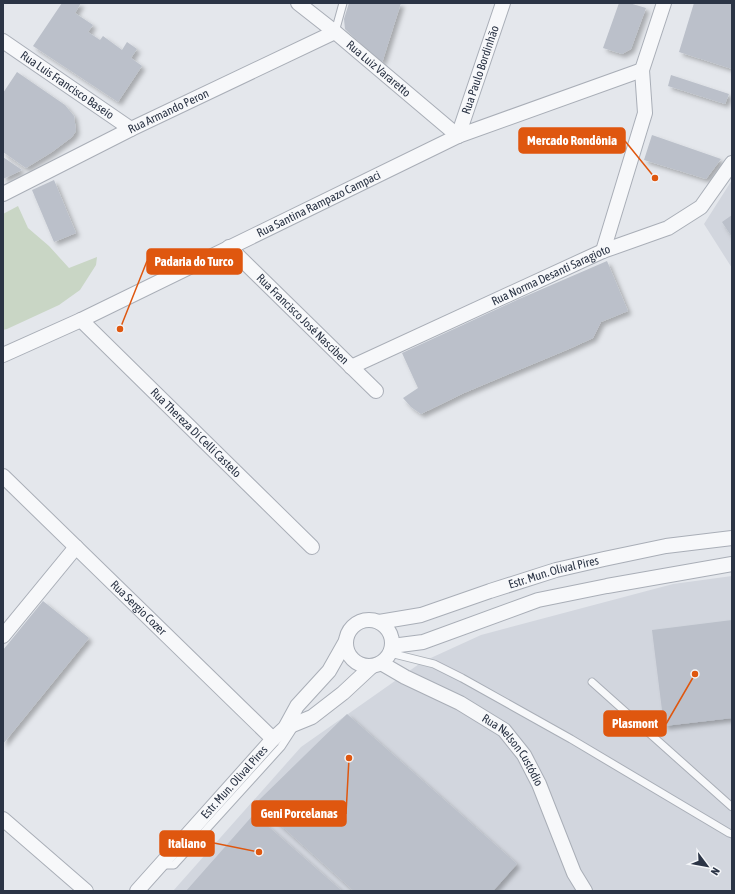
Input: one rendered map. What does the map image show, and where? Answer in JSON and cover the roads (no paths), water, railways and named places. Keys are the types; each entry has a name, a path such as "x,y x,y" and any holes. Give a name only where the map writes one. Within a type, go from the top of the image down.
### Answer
{"street":[{"name":"Rua Luiz Vararetto","path":"298,3 335,32 458,136"},
{"name":"Rua Paulo Bordinhão","path":"458,136 503,3"},
{"path":"603,251 645,113 642,70 664,3"},
{"name":"Rua Armando Peron","path":"3,194 131,129 335,32"},
{"name":"Rua Luis Francisco Baseio","path":"3,41 131,129"},
{"name":"Rua Santina Rampazo Campaci","path":"3,355 81,320 458,136 642,70"},
{"name":"Rua Norma Desanti Saragioto","path":"351,367 603,251 668,228 701,207 732,163"},
{"name":"Rua Francisco José Nasciben","path":"229,247 376,391"},
{"name":"Rua Thereza Di Celli Castelo","path":"81,320 312,547"},
{"name":"Rua Sergio Cozer","path":"3,476 274,739"},
{"name":"Estr. Mun. Olival Pires","path":"291,725 297,706 329,671 352,628 357,623 364,620 379,622 421,615 556,570 666,546 732,538"},
{"path":"3,636 76,547"},
{"name":"Estr. Mun. Olival Pires","path":"346,641 348,655 352,660 364,666 423,642 538,600 606,586 732,564"},
{"path":"379,622 385,626 392,638 384,657"},
{"name":"Estr. Mun. Olival Pires","path":"137,891 274,739 291,725 312,717 343,693 384,657"},
{"name":"Rua Nelson Custódio","path":"384,657 406,677 460,703 504,730 524,755 539,784 574,873 585,891"},
{"path":"3,819 86,891"}],"lane":[{"path":"335,32 343,3"},
{"path":"384,657 434,664 462,678 571,739 732,834"},
{"path":"592,682 732,807"},
{"path":"160,865 174,865 281,748 291,725"}],"place":[{"name":"Mercado Rondônia","path":"655,178"},
{"name":"Padaria do Turco","path":"120,329"},
{"name":"Plasmont","path":"695,674"},
{"name":"Geni Porcelanas","path":"349,758"},
{"name":"Italiano","path":"259,852"}]}
